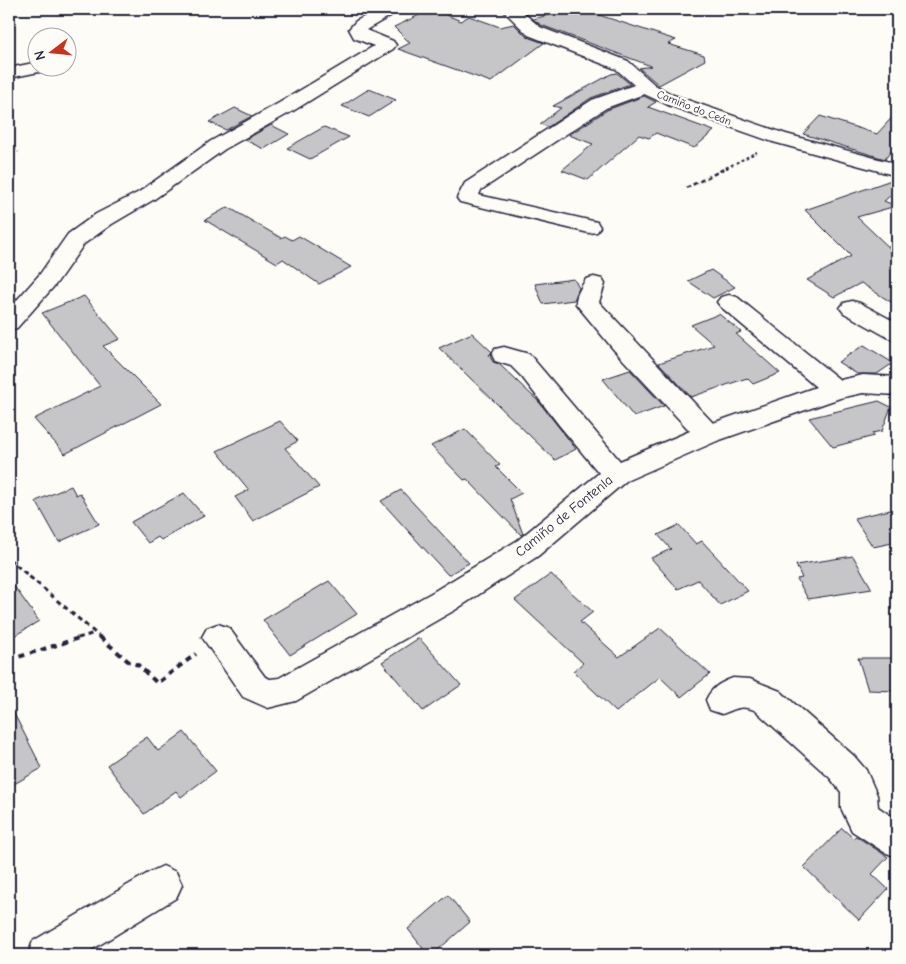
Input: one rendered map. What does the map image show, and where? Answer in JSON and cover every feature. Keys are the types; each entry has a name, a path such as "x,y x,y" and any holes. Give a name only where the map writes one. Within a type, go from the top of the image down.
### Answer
{"street":[{"path":"9,323 48,279 76,239 104,219 146,196 218,145 286,107 387,45 360,34 357,29 362,24 391,9"},
{"name":"Camiño do Ceán","path":"510,9 534,31 622,64 633,72 646,87 662,96 780,139 897,170"},
{"path":"9,73 28,69"},
{"path":"589,227 467,198 472,187 599,104 646,87"},
{"path":"594,284 587,300 588,304 708,434"},
{"path":"729,302 834,390"},
{"path":"852,308 897,333"},
{"path":"504,355 520,360 531,371 568,419 616,474"},
{"name":"Camiño de Fontenla","path":"218,637 254,687 268,694 285,691 444,601 528,548 616,474 708,434 834,390 863,384 897,386"},
{"path":"722,700 733,692 750,693 768,701 842,767 854,781 860,795 859,808 865,819 897,840"},
{"path":"48,955 164,885"}],"path":[{"path":"686,188 780,139"},
{"path":"9,145 18,152"},
{"path":"9,559 157,683 218,637"},
{"path":"9,660 95,633"}],"building":[{"path":"432,9 461,21 469,16 500,27 514,24 527,37 544,43 491,82 398,49 410,43 394,27"},
{"path":"572,9 611,9 599,15 676,40 668,44 704,55 705,60 659,85 639,68 651,66 541,25 533,19"},
{"path":"617,73 630,84 591,98 548,127 540,124 561,108 553,106 611,74"},
{"path":"369,89 396,100 369,117 342,106"},
{"path":"644,96 656,102 648,107 714,131 694,148 656,133 649,138 639,135 588,180 562,170 593,144 569,135 607,110"},
{"path":"235,108 252,116 226,130 209,122"},
{"path":"897,112 897,144 885,159 803,134 820,116 877,134"},
{"path":"271,125 289,134 264,149 245,140"},
{"path":"324,127 349,137 310,159 287,148"},
{"path":"897,178 897,190 884,201 896,206 857,217 897,255 897,306 861,283 834,297 807,280 851,256 805,210"},
{"path":"228,207 281,238 285,236 292,240 299,236 351,267 319,284 283,259 277,263 205,220"},
{"path":"711,270 735,287 713,298 688,281"},
{"path":"574,279 579,288 574,300 543,304 535,284"},
{"path":"84,296 120,339 103,346 161,404 65,454 34,419 100,386 42,313"},
{"path":"719,314 741,332 736,334 780,373 753,384 747,378 691,397 659,363 714,345 691,325"},
{"path":"472,333 492,352 489,355 493,362 499,364 539,402 576,449 555,460 439,348"},
{"path":"864,345 893,363 877,374 857,374 838,362"},
{"path":"630,370 664,406 634,417 603,379"},
{"path":"879,401 891,407 882,431 872,433 874,436 833,447 809,418"},
{"path":"280,421 298,441 285,448 319,487 253,521 235,497 249,490 217,451"},
{"path":"465,429 500,465 496,467 522,493 510,499 523,534 521,535 467,479 464,480 431,446"},
{"path":"71,486 76,495 80,493 99,524 59,542 36,501"},
{"path":"401,490 469,563 448,575 381,501"},
{"path":"184,493 204,516 161,540 158,537 148,543 131,522"},
{"path":"890,510 897,520 897,542 873,547 854,518"},
{"path":"679,525 696,544 702,541 748,591 720,605 698,580 678,589 651,558 671,549 658,535"},
{"path":"853,556 872,589 808,599 797,579 802,578 796,565"},
{"path":"551,574 593,612 580,622 619,657 660,628 710,674 681,697 660,677 616,712 573,671 583,663 515,600"},
{"path":"9,579 39,621 9,639"},
{"path":"329,581 357,614 290,655 263,620"},
{"path":"419,638 461,685 423,711 382,662"},
{"path":"858,658 897,658 897,691 868,690"},
{"path":"9,704 42,768 9,787"},
{"path":"184,732 216,771 181,797 176,791 144,814 107,765 147,737 158,751"},
{"path":"842,828 853,838 856,836 888,857 872,874 888,889 859,920 804,867"},
{"path":"448,895 470,922 432,955 428,955 408,929"}]}
